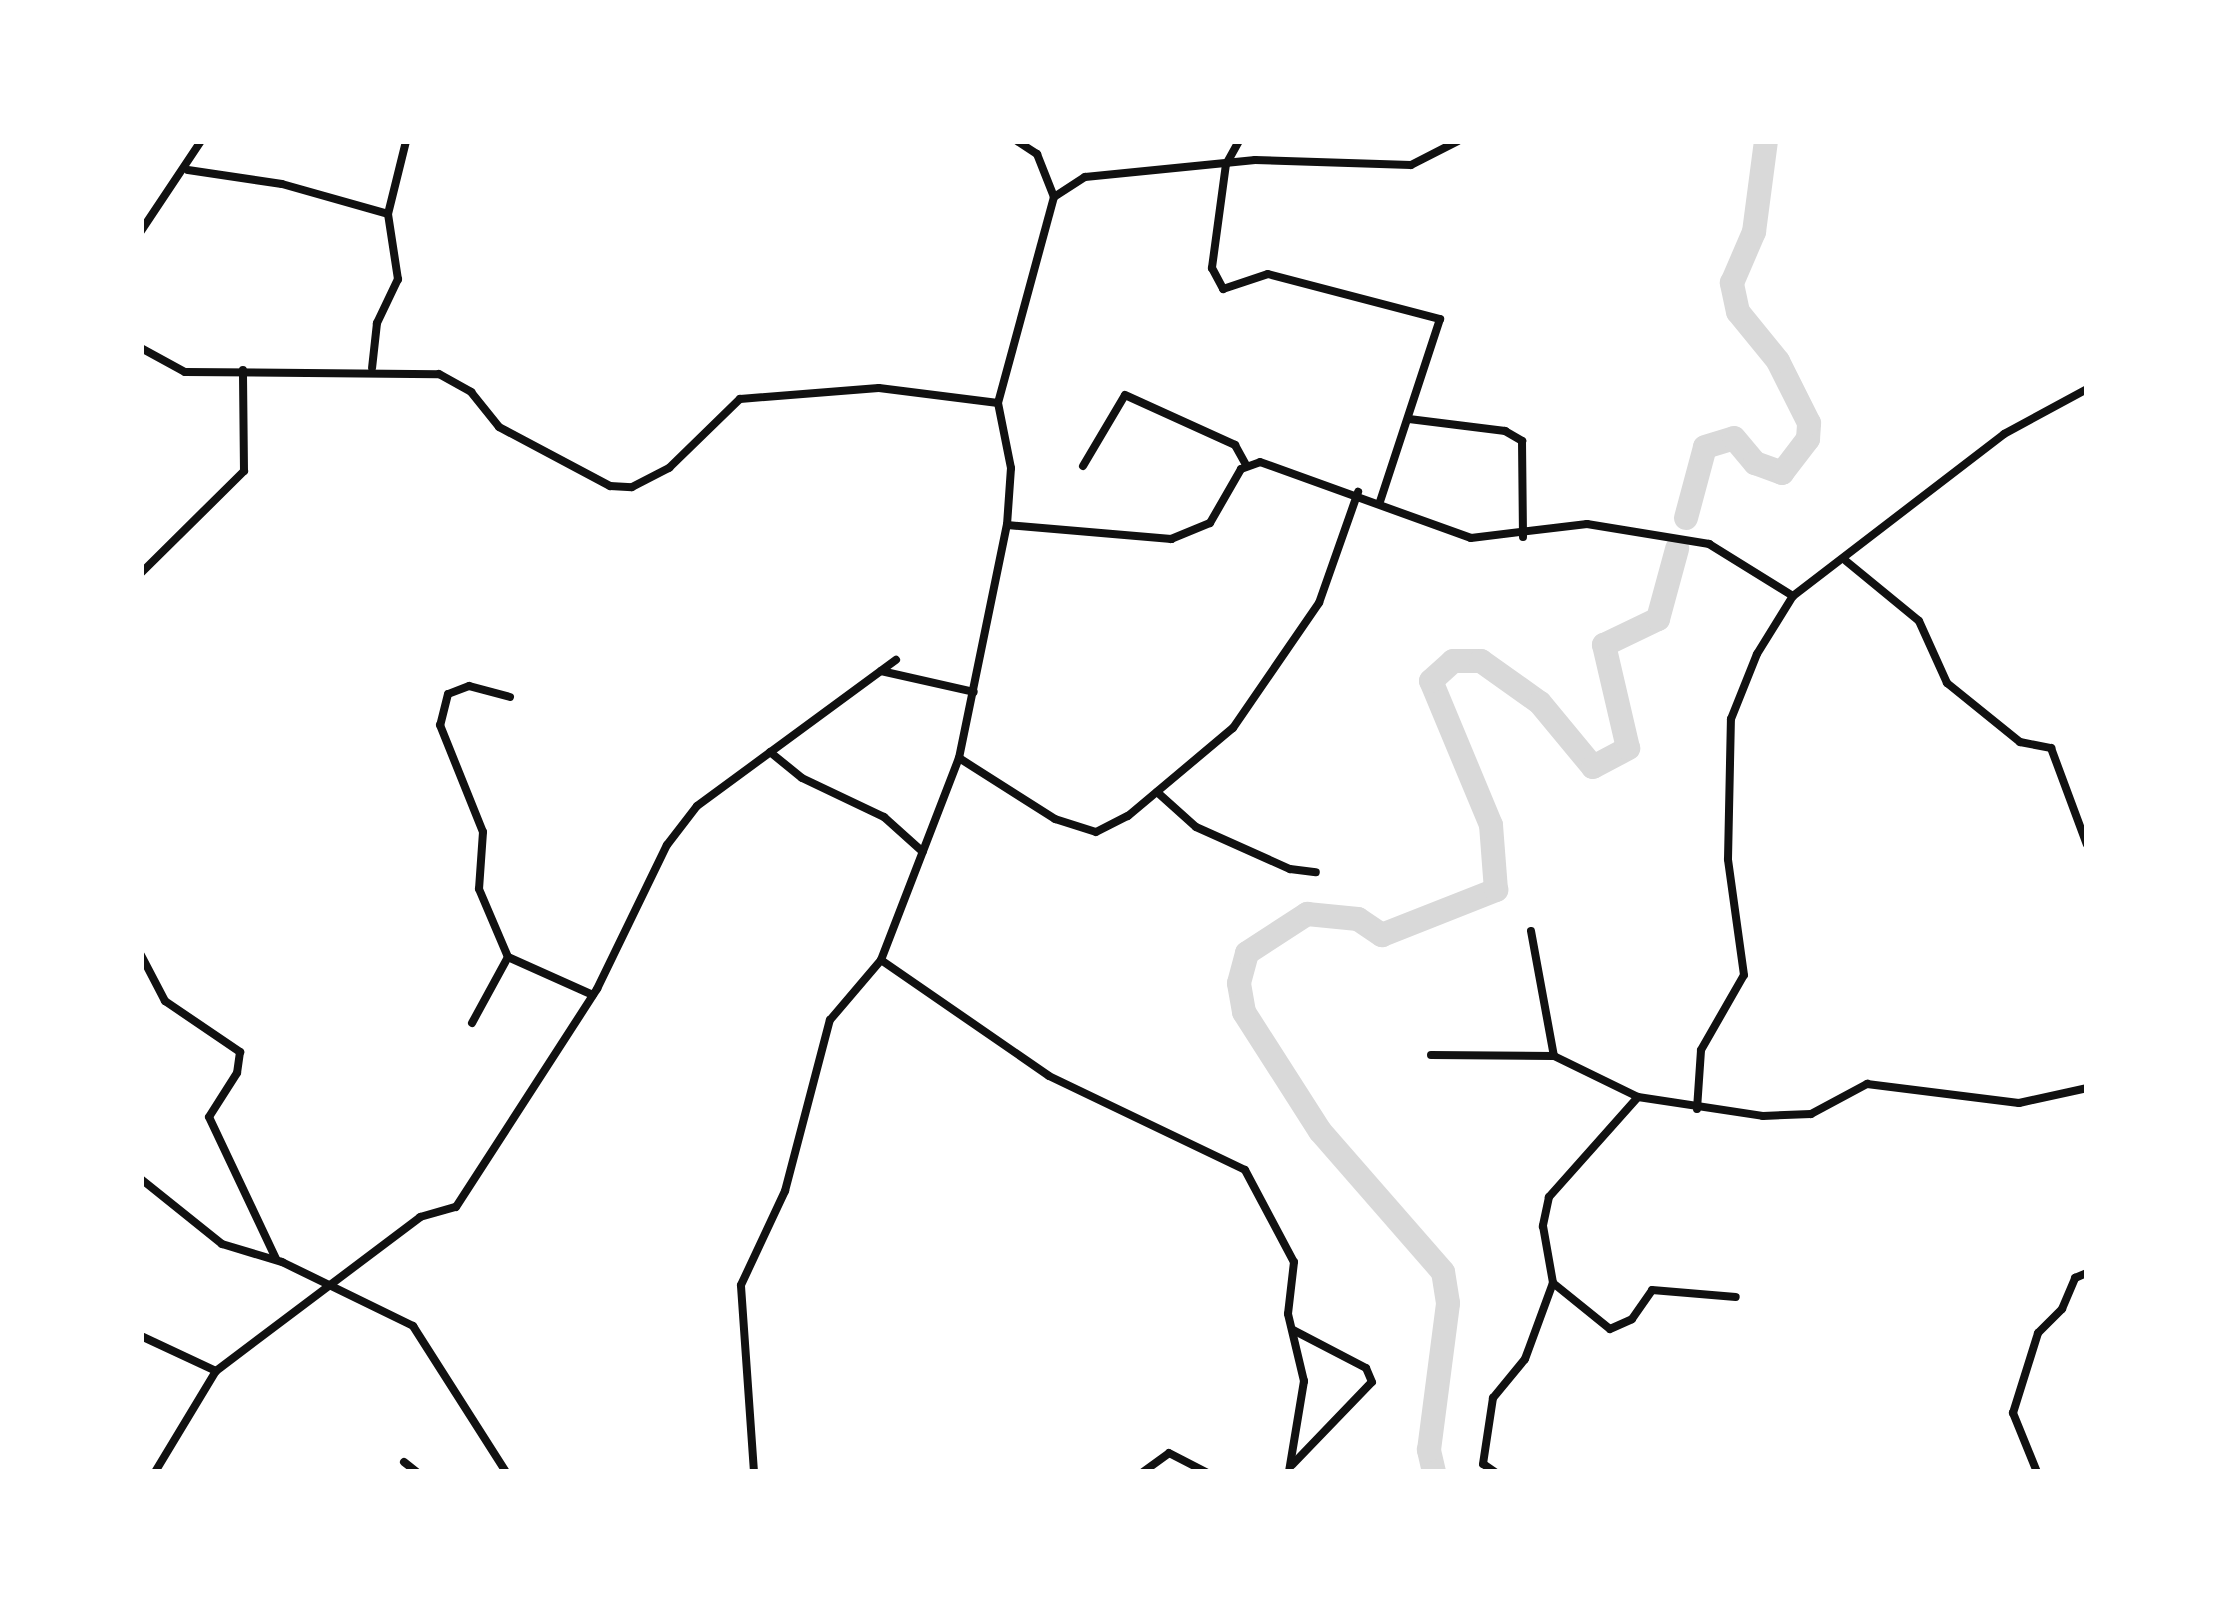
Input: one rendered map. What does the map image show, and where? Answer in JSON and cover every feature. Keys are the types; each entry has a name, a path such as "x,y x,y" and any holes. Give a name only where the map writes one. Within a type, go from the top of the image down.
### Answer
{"street":[{"path":"141,231 188,170 201,141"},
{"path":"372,368 376,322 398,279 388,214 406,141"},
{"path":"754,1472 741,1285 784,1191 830,1020 881,960 958,758 1007,525 1011,468 998,403 1054,197 1037,154 1017,141"},
{"path":"1239,141 1226,164 1212,268 1223,289 1268,274 1440,319 1380,501"},
{"path":"1054,197 1085,177 1226,164 1411,165 1458,141"},
{"path":"188,170 282,184 388,214"},
{"path":"141,348 184,372 372,368 457,380 499,427 610,486 632,487 669,468 740,399 878,388 998,403"},
{"path":"141,573 244,471 243,370"},
{"path":"1697,1109 1702,1050 1744,974 1728,859 1731,719 1792,596 1846,561 2004,434 2087,389"},
{"path":"1083,466 1124,395 1235,445 1246,466"},
{"path":"1409,418 1505,430 1522,441 1523,537"},
{"path":"1007,525 1171,539 1210,523 1246,466 1261,461 1358,492 1471,538 1523,537 1586,524 1709,544 1792,596"},
{"path":"958,758 1055,819 1096,832 1157,792 1233,728 1293,643 1319,603 1358,492"},
{"path":"1846,561 1919,621 1947,683 2020,742 2051,748 2087,845"},
{"path":"154,1472 216,1371 336,1286 420,1217 456,1207 593,995 667,845 698,806 896,660"},
{"path":"880,671 974,692"},
{"path":"510,697 469,686 448,694 440,724 483,832 479,889 508,957 593,995"},
{"path":"770,752 802,778 884,817 923,852"},
{"path":"1157,792 1196,827 1290,869 1316,872"},
{"path":"1532,931 1554,1056"},
{"path":"141,956 165,1001 240,1052 237,1073 208,1118 276,1260"},
{"path":"472,1023 508,957"},
{"path":"881,960 1049,1076 1245,1170 1294,1262 1292,1329 1304,1381 1290,1469"},
{"path":"1431,1055 1554,1056 1638,1097 1697,1109 1811,1114 1867,1084 2019,1103 2087,1088"},
{"path":"1495,1472 1483,1464 1493,1398 1525,1359 1553,1283 1543,1226 1549,1197 1638,1097"},
{"path":"141,1179 222,1244 276,1260 412,1326 506,1472"},
{"path":"2037,1472 2012,1413 2038,1333 2062,1309 2074,1278 2087,1273"},
{"path":"1553,1283 1610,1329 1632,1319 1652,1290 1736,1297"},
{"path":"1290,1469 1372,1382 1366,1368 1292,1329"},
{"path":"141,1336 216,1371"},
{"path":"1143,1472 1169,1453 1206,1472"},
{"path":"404,1462 417,1472"}],"waterway":[{"path":"1686,518 1705,447 1734,438 1755,463 1782,473 1808,439 1809,423 1778,361 1738,312 1732,283 1754,232 1766,141"},
{"path":"1434,1472 1429,1450 1448,1303 1443,1272 1320,1131 1244,1012 1239,983 1247,953 1307,914 1358,919 1382,935 1496,890 1491,825 1431,681 1453,661 1481,661 1540,703 1593,767 1628,748 1604,645 1658,619 1677,549"}]}
